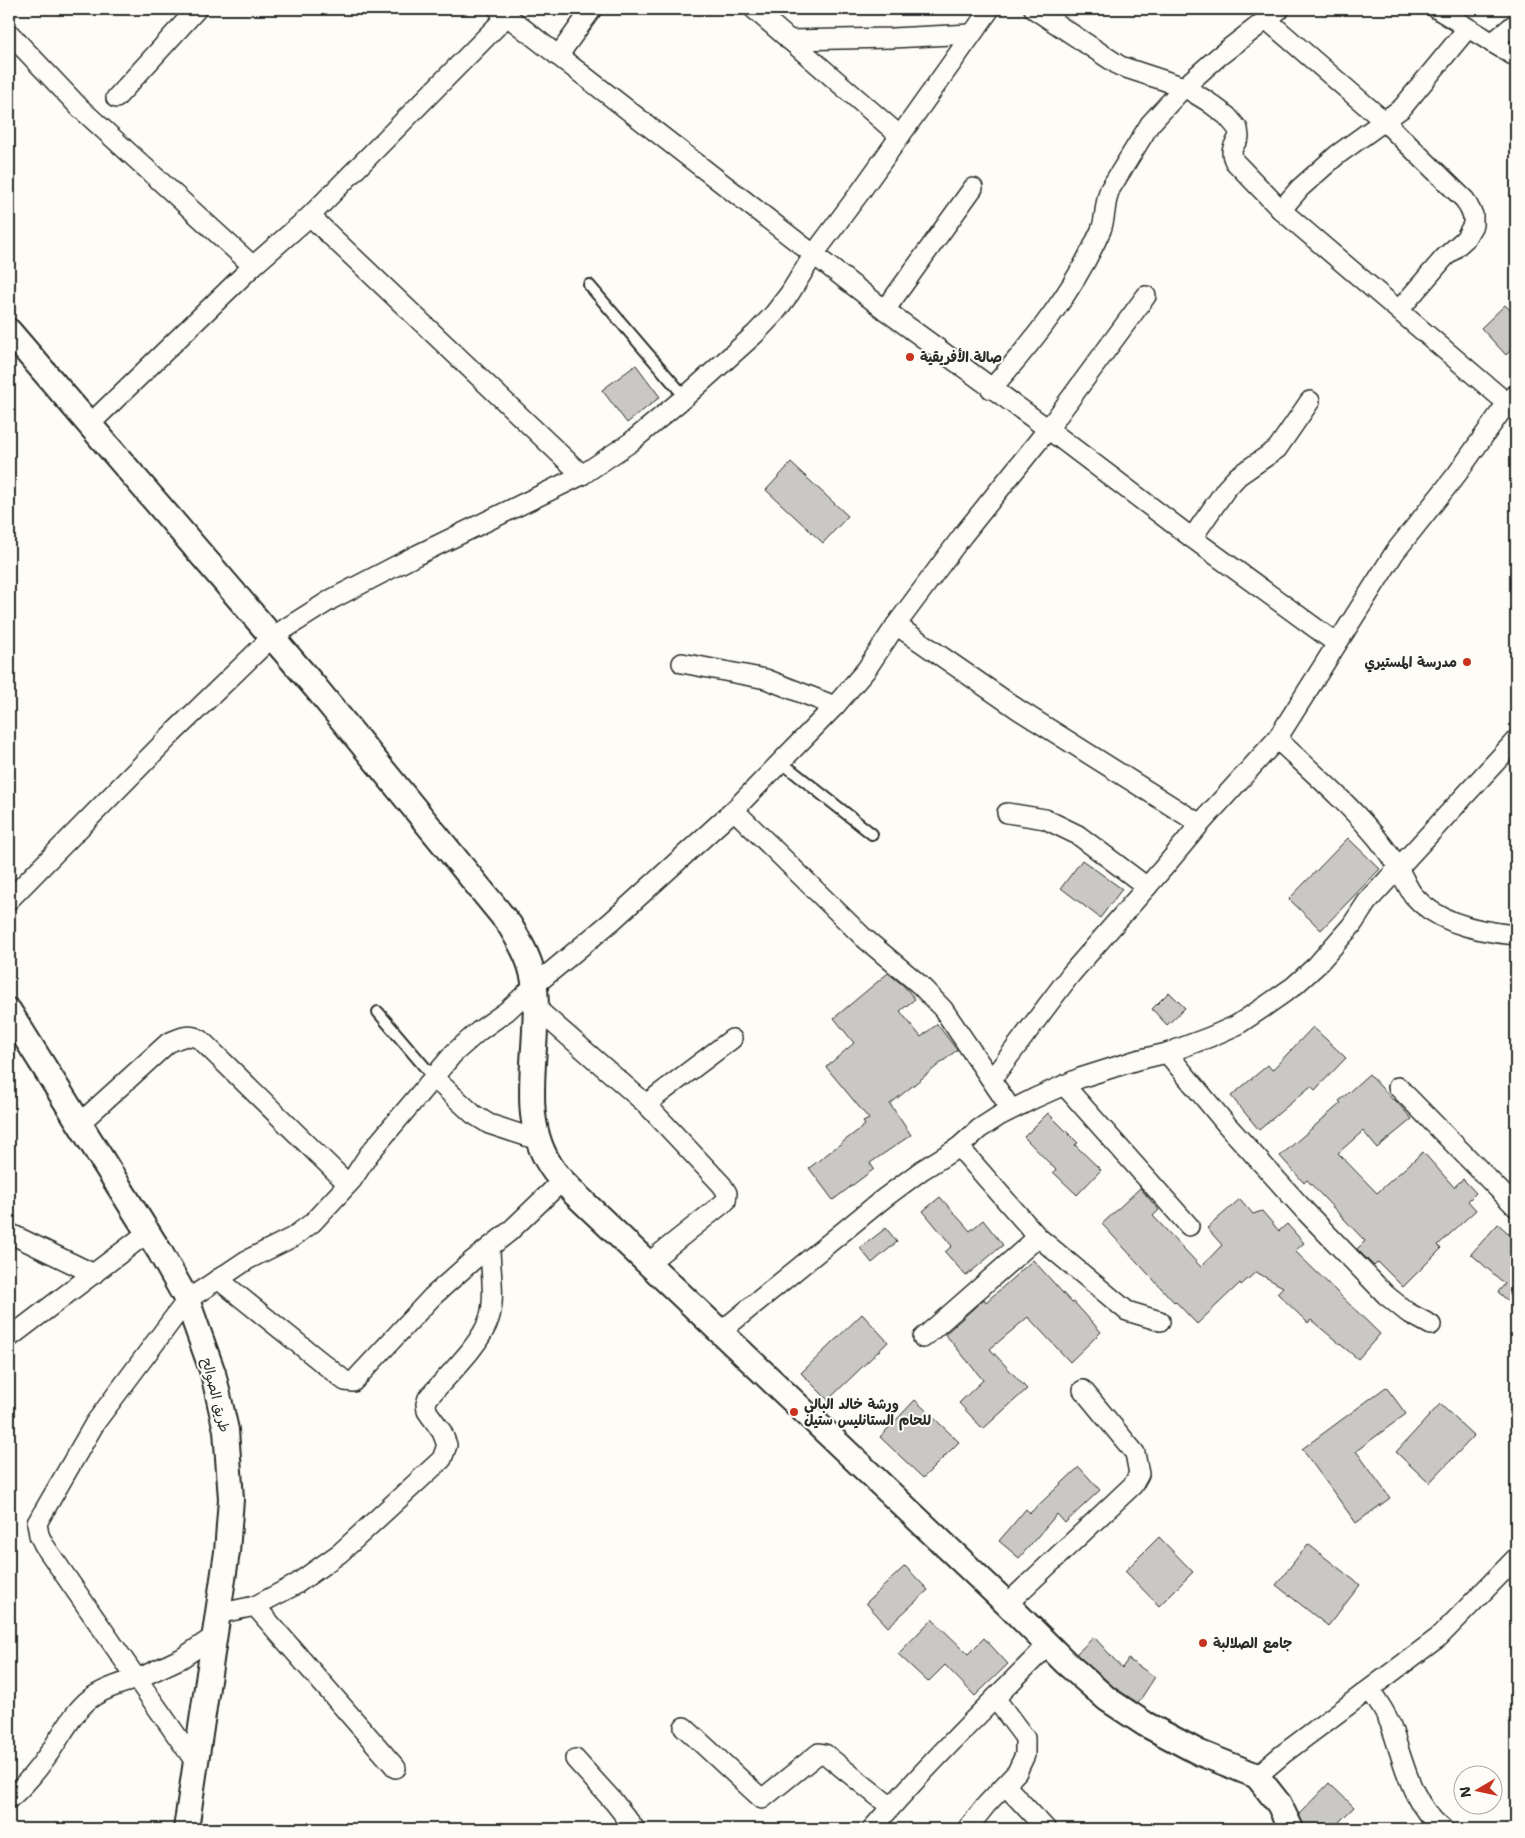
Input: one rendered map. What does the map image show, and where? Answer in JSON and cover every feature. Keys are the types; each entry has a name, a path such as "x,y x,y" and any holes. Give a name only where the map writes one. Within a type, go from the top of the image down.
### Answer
{"street":[{"path":"116,98 197,9"},
{"path":"558,56 592,9"},
{"path":"754,9 900,136"},
{"path":"9,900 172,734 272,637 341,595 417,555 582,475 631,442 755,334 790,293 814,254 990,9"},
{"path":"992,1079 1071,974 1276,739 1395,552 1513,403 1281,210 1231,156 1231,150 1239,137 1238,129 1227,116 1184,88 1120,66 1034,9"},
{"path":"1437,9 1467,29 1516,56"},
{"path":"90,424 252,266 310,216 502,12 885,310 1336,643"},
{"path":"991,389 1025,351 1072,284 1102,228 1105,200 1110,189 1150,124 1184,88 1218,57 1274,14 1466,200 1473,215 1473,225 1465,239 1444,258 1399,310"},
{"path":"1492,43 1516,23"},
{"path":"1281,210 1300,188 1337,154 1385,122 1402,108 1467,29"},
{"path":"9,33 80,108 252,266"},
{"path":"789,40 972,34"},
{"path":"885,310 973,188"},
{"path":"310,216 582,475"},
{"path":"196,1763 44,1546 39,1535 36,1523 95,1423 187,1300 247,1260 292,1237 312,1223 348,1184 369,1154 454,1053 479,1031 507,1011 535,997 612,921 734,810 835,706 866,670 896,625 963,535 1048,429 1146,296"},
{"path":"9,331 272,637 509,924 528,959 535,997 531,1087 533,1118 538,1140 554,1170 562,1180 574,1194 1007,1604 1066,1663 1107,1699 1146,1724 1200,1753 1257,1776 1279,1804 1291,1829"},
{"path":"1192,538 1226,489 1238,476 1277,449 1310,401"},
{"path":"896,625 1019,710 1200,824"},
{"path":"682,663 766,679 835,706"},
{"path":"1276,739 1349,807 1378,839 1398,868 1413,895 1424,906 1451,921 1480,930 1516,935"},
{"path":"719,1332 883,1199 922,1170 960,1147 979,1129 1011,1109 1080,1078 1136,1060 1167,1053 1210,1037 1237,1025 1294,986 1316,966 1352,925 1367,902 1516,740"},
{"path":"734,810 864,937 920,985 943,1009 1011,1109"},
{"path":"1006,813 1045,819 1078,835 1147,887"},
{"path":"535,997 646,1104 722,1185 727,1193 726,1201 648,1264"},
{"name":"طريق الصوالح","path":"9,1011 80,1123 187,1300 212,1373 226,1430 230,1461 231,1499 228,1543 186,1829"},
{"path":"80,1123 168,1043 181,1037 194,1036 201,1040 348,1184"},
{"path":"646,1104 732,1039"},
{"path":"1167,1053 1226,1124 1386,1295 1407,1312 1430,1325"},
{"path":"434,1078 473,1114 489,1124 538,1140"},
{"path":"1064,1086 1189,1226"},
{"path":"1398,1087 1516,1207"},
{"path":"960,1147 1038,1238 1127,1311 1160,1321"},
{"path":"218,1279 345,1381 350,1383 359,1377 432,1297 490,1246 509,1232 562,1180"},
{"path":"9,1233 94,1274"},
{"path":"9,1338 147,1233"},
{"path":"923,1338 1038,1238"},
{"path":"217,1614 255,1606 295,1585 340,1553 442,1459 447,1445 442,1432 427,1411 426,1404 428,1398 477,1341 489,1319 492,1300 490,1246"},
{"path":"1007,1604 1133,1485 1139,1474 1135,1453 1083,1390"},
{"path":"1257,1776 1283,1754 1439,1637 1516,1558"},
{"path":"255,1606 396,1768"},
{"path":"9,1800 20,1790 47,1757 68,1724 90,1698 107,1689 138,1679 182,1658 213,1637"},
{"path":"872,1829 995,1698 1048,1646"},
{"path":"1370,1690 1389,1721 1419,1801 1437,1825 1443,1829"},
{"path":"967,1829 1016,1772 1025,1755 1025,1738 995,1698"},
{"path":"684,1727 762,1799 819,1753 825,1754 891,1807"},
{"path":"576,1759 635,1829"},
{"path":"1005,1785 1046,1829"}],"lane":[{"path":"589,285 684,397"},
{"path":"781,762 872,834"},
{"path":"378,1012 434,1078"}],"building":[{"path":"1505,305 1516,316 1516,345 1506,355 1481,328"},
{"path":"636,365 660,397 627,423 602,390"},
{"path":"791,463 848,516 823,543 766,490"},
{"path":"1348,838 1380,869 1321,930 1289,899"},
{"path":"1082,860 1122,889 1100,918 1061,888"},
{"path":"888,973 904,986 915,999 900,1011 921,1037 937,1024 957,1050 890,1104 911,1135 870,1163 874,1169 833,1200 809,1168 865,1125 863,1122 869,1119 826,1067 854,1043 834,1018"},
{"path":"1169,992 1185,1008 1167,1025 1152,1009"},
{"path":"1313,1027 1346,1058 1315,1090 1311,1086 1259,1130 1231,1096 1268,1065 1272,1070"},
{"path":"1369,1074 1412,1119 1377,1148 1363,1131 1338,1153 1377,1193 1423,1152 1454,1187 1463,1179 1476,1193 1468,1201 1476,1210 1438,1245 1441,1249 1403,1287 1378,1262 1374,1266 1357,1249 1365,1241 1307,1180 1304,1183 1280,1156 1341,1103 1339,1101"},
{"path":"1048,1113 1078,1143 1075,1145 1101,1170 1077,1195 1053,1172 1056,1170 1024,1137"},
{"path":"1140,1188 1159,1210 1153,1216 1201,1267 1222,1245 1207,1228 1240,1199 1253,1214 1262,1211 1279,1231 1287,1224 1304,1243 1295,1251 1380,1334 1358,1359 1311,1320 1308,1323 1277,1293 1283,1287 1256,1272 1241,1285 1240,1283 1197,1324 1174,1302 1102,1224"},
{"path":"940,1197 970,1231 983,1220 1003,1245 966,1276 945,1252 952,1246 923,1211"},
{"path":"1498,1224 1516,1240 1516,1308 1498,1292 1505,1284 1471,1254"},
{"path":"886,1228 897,1242 872,1263 860,1248"},
{"path":"1033,1260 1101,1332 1070,1362 1028,1317 990,1349 1027,1389 983,1429 959,1403 983,1380 945,1334 984,1299 986,1302"},
{"path":"862,1314 888,1342 828,1400 801,1373"},
{"path":"1386,1387 1406,1414 1356,1451 1390,1498 1356,1523 1302,1449"},
{"path":"915,1400 959,1442 923,1478 880,1437"},
{"path":"1440,1404 1474,1436 1429,1483 1396,1452"},
{"path":"1079,1467 1100,1490 1065,1523 1057,1514 1019,1558 999,1541 1026,1509 1030,1513"},
{"path":"1159,1537 1193,1572 1159,1606 1125,1571"},
{"path":"1308,1544 1360,1585 1328,1626 1276,1585"},
{"path":"905,1566 928,1590 888,1627 866,1603"},
{"path":"932,1619 968,1654 984,1638 1008,1664 975,1696 945,1665 928,1682 898,1654"},
{"path":"1094,1637 1122,1668 1128,1659 1155,1677 1138,1703 1115,1688 1076,1654"},
{"path":"1329,1783 1354,1807 1332,1829 1305,1829 1299,1814"}],"place":[{"name":"صالة الأفريقية","path":"910,357"},
{"name":"مدرسة المستيري","path":"1467,662"},
{"name":"ورشة خالد البالي للحام الستانليس ستيل","path":"794,1412"},
{"name":"جامع الصلالبة","path":"1203,1643"}]}
